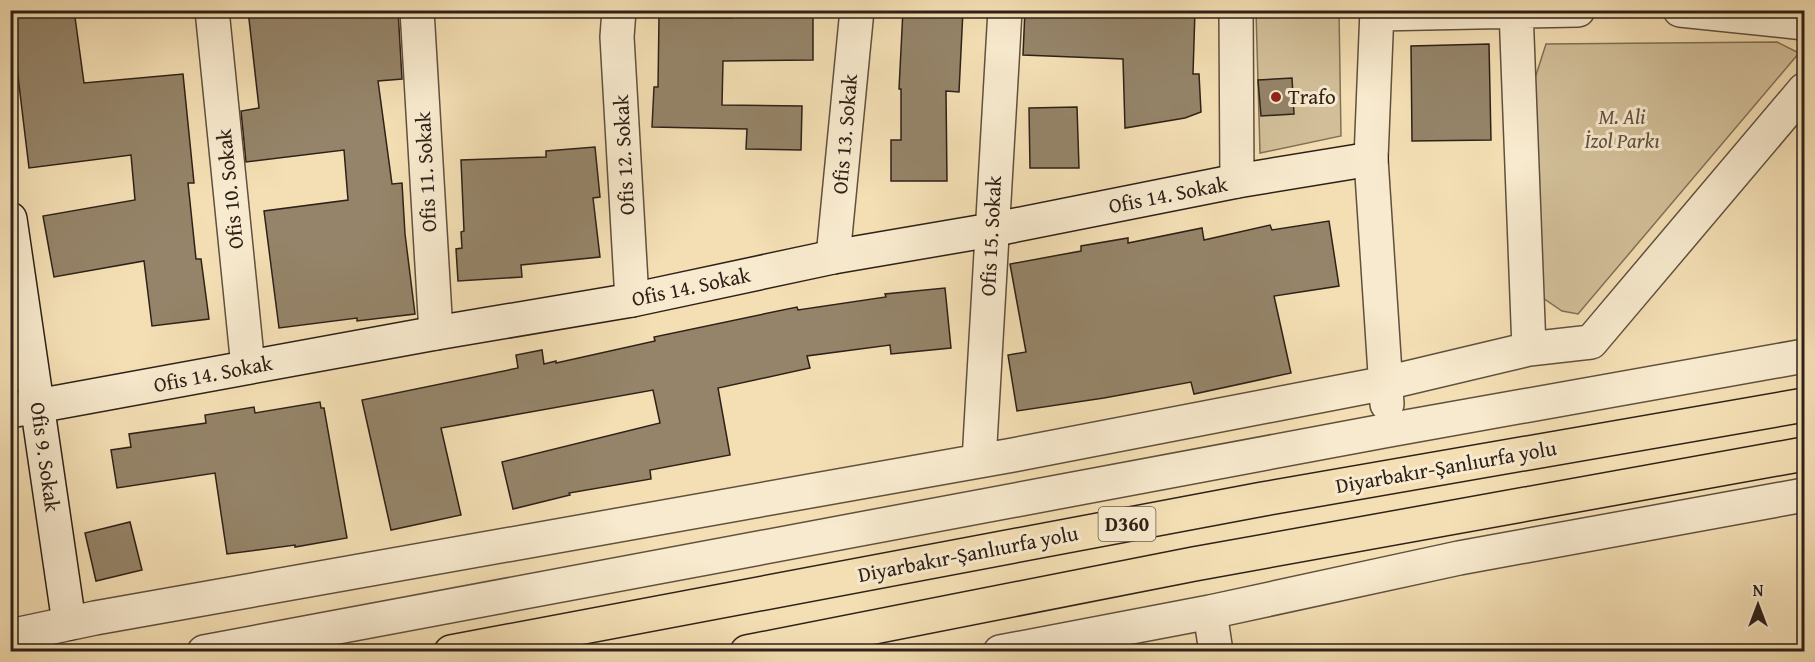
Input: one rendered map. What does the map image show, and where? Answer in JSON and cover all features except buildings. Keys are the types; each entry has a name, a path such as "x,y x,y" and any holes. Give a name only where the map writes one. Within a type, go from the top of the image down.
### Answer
{"highway":[{"name":"Diyarbakır-Şanlıurfa yolu","path":"452,651 1263,499 1804,405"},
{"name":"D360","path":"747,651 1194,564 1804,454"}],"street":[{"name":"Ofis 10. Sokak","path":"212,10 248,367"},
{"name":"Ofis 11. Sokak","path":"417,10 436,333"},
{"name":"Ofis 12. Sokak","path":"619,10 617,37 633,300"},
{"name":"Ofis 13. Sokak","path":"833,257 857,10"},
{"name":"Ofis 15. Sokak","path":"979,461 1005,10"},
{"path":"1236,10 1237,181"},
{"path":"1389,430 1371,159 1377,12 1578,10"},
{"path":"1680,10 1804,23"},
{"path":"1516,11 1529,349"},
{"path":"10,636 69,623 979,461 1386,383 1529,349 1591,342 1804,90"},
{"name":"Ofis 14. Sokak","path":"24,409 436,333 633,300 833,257 991,230 1237,181 1371,159"},
{"name":"Ofis 9. Sokak","path":"10,219 24,409 69,623"},
{"path":"204,651 1389,430 1804,356"},
{"path":"1000,651 1210,612 1459,558 1804,495"},
{"path":"1210,612 1216,651"}],"green space":[{"path":"1256,11 1339,11 1341,136 1260,153"},
{"name":"M. Ali İzol Parkı","path":"1777,42 1799,53 1578,314 1562,311 1543,298 1535,78 1546,44"}],"place":[{"name":"Trafo","path":"1276,97"}]}
